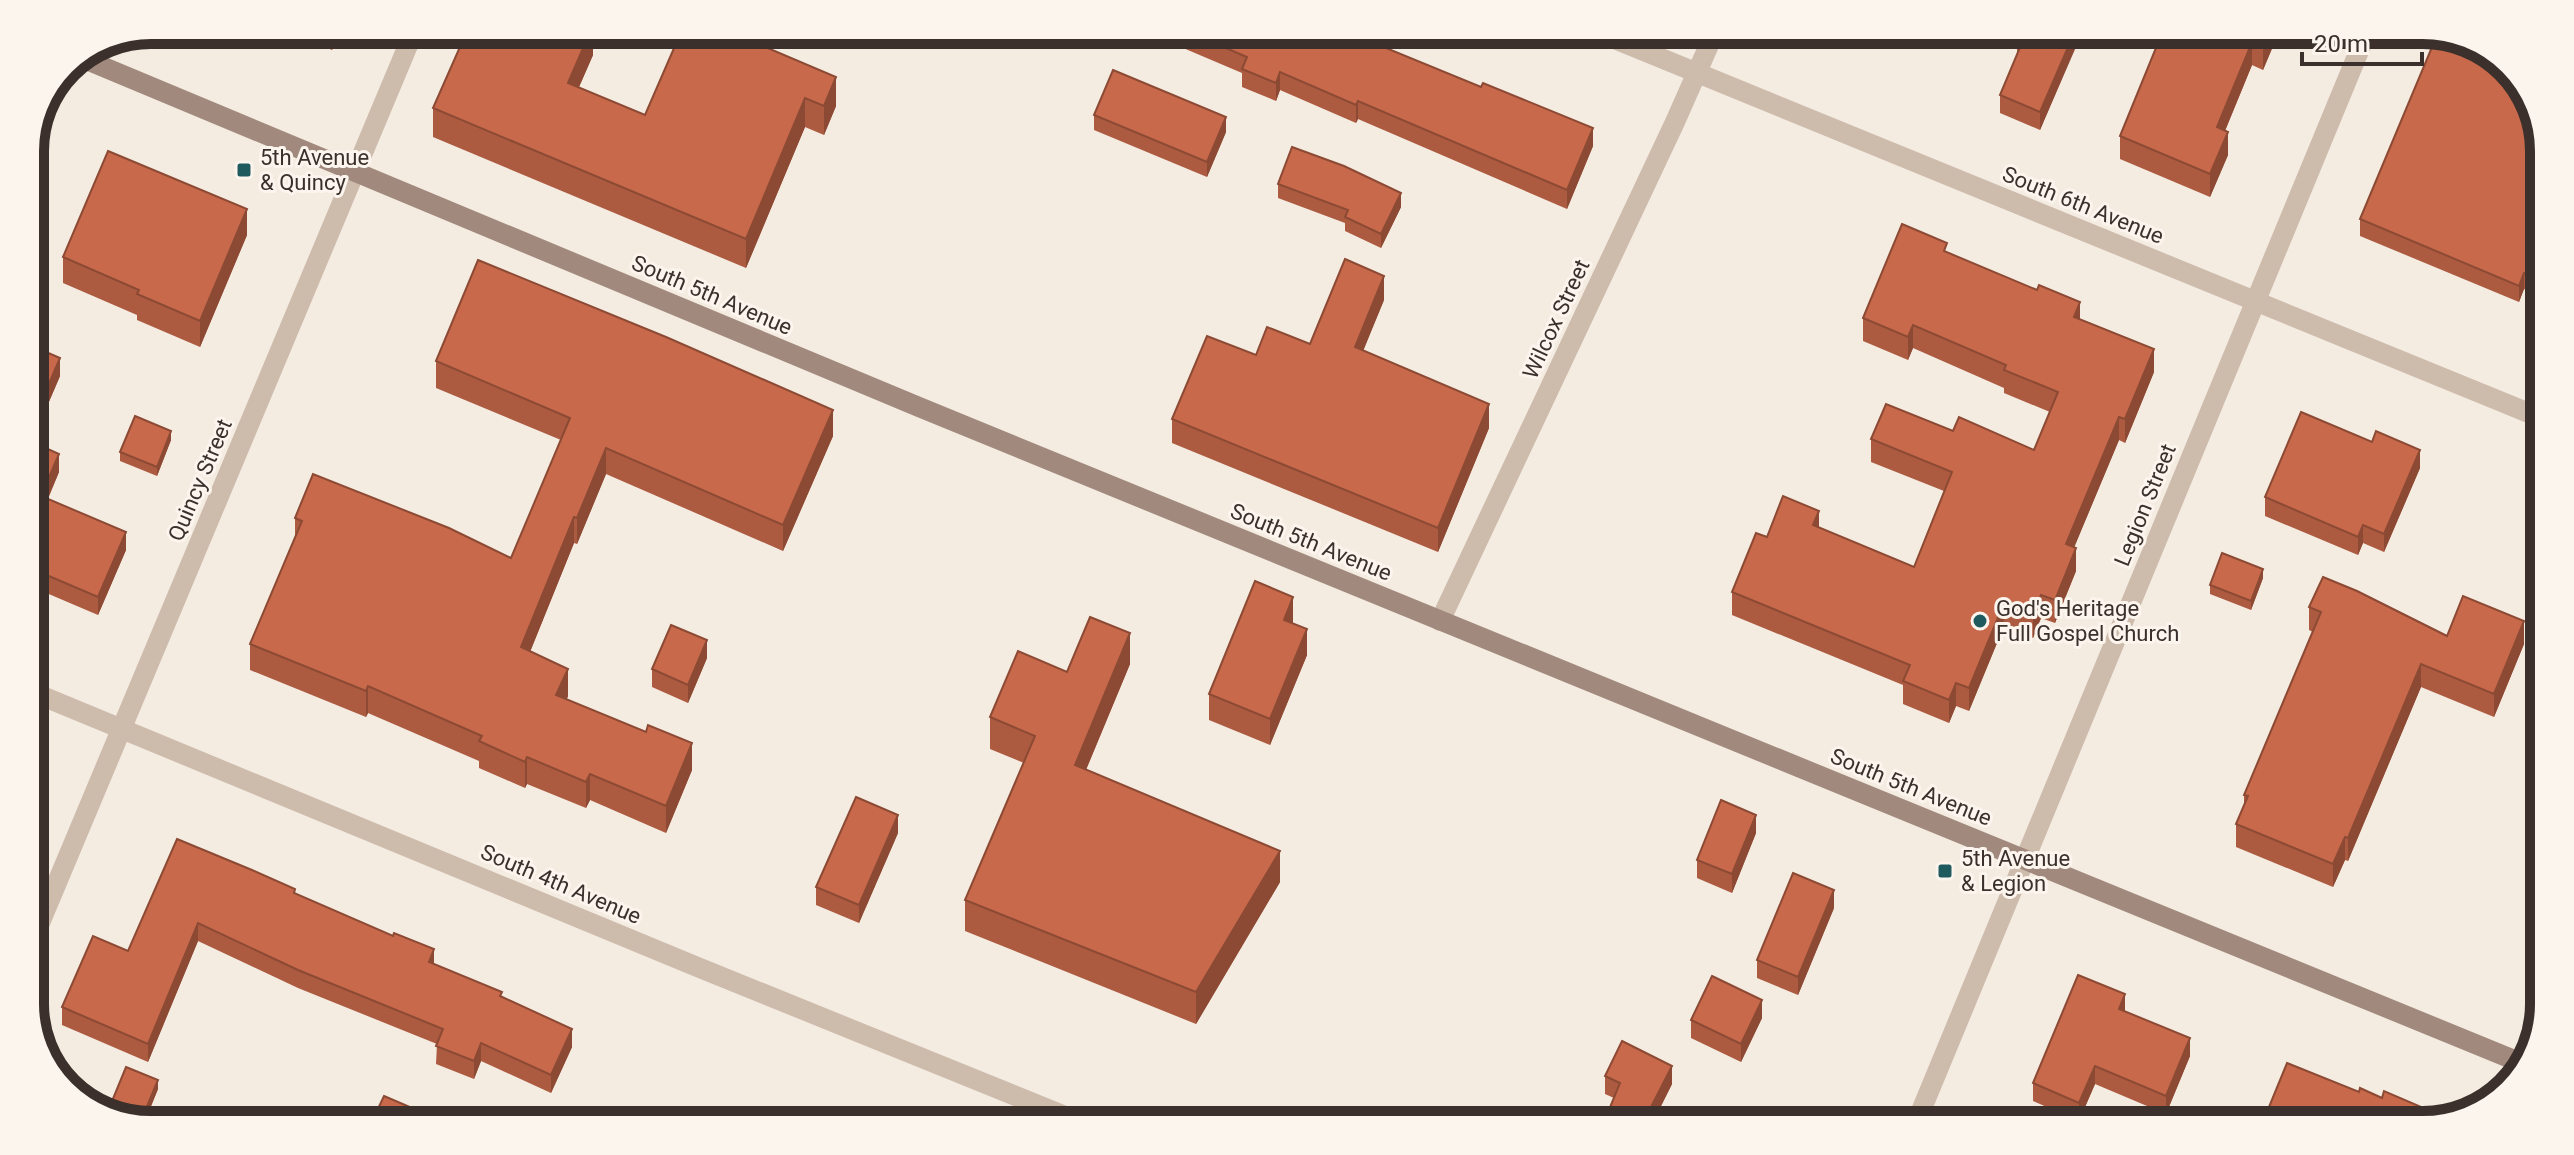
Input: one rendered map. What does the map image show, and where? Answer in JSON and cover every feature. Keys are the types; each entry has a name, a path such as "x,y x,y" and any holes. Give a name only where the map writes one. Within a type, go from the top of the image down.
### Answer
{"street":[{"name":"Quincy Street","path":"44,914 409,44"},
{"name":"South 6th Avenue","path":"1626,44 2530,413"},
{"name":"Wilcox Street","path":"1440,621 1710,44"},
{"name":"Legion Street","path":"1921,1111 2362,44"},
{"name":"South 5th Avenue","path":"91,62 933,413 2514,1060"},
{"name":"South 4th Avenue","path":"44,697 1053,1111"}],"building":[{"path":"461,44 585,44 568,83 645,115 676,44 758,44 836,77 824,106 805,98 746,239 433,108"},
{"path":"1216,44 1382,44 1481,87 1483,83 1593,128 1567,190 1358,101 1356,105 1280,72 1276,83 1242,69 1247,57"},
{"path":"2069,44 2040,112 2000,95 2021,45"},
{"path":"2158,44 2251,44 2217,127 2228,132 2210,174 2120,136"},
{"path":"2436,45 2444,46 2477,58 2499,75 2522,110 2530,144 2530,275 2524,273 2519,286 2360,219 2432,47"},
{"path":"1113,70 1226,117 1207,162 1094,115"},
{"path":"1292,147 1344,166 1401,193 1381,234 1345,217 1348,210 1278,184"},
{"path":"108,151 247,209 200,321 63,257"},
{"path":"1902,224 1947,243 1944,251 2037,290 2039,285 2080,302 2074,317 2154,349 2125,419 2119,417 2066,544 2076,548 2055,600 2041,595 2033,615 2004,603 1969,688 1956,683 1949,700 1903,681 1910,665 1732,592 1756,533 1767,537 1783,496 1819,511 1813,525 1914,567 1952,472 1871,439 1886,404 1953,431 1959,417 2034,450 2058,392 2004,370 2006,365 1913,325 1908,337 1863,318"},
{"path":"1345,259 1384,276 1355,347 1489,404 1438,528 1172,419 1207,336 1256,355 1267,327 1310,344"},
{"path":"478,260 833,410 783,525 606,448 577,518 574,517 521,647 568,669 556,695 646,732 648,725 692,743 666,806 590,774 586,782 527,757 525,762 479,741 482,736 368,686 366,691 250,644 302,521 295,518 313,474 449,528 511,558 570,418 436,361"},
{"path":"44,351 60,358 44,393"},
{"path":"2301,412 2372,442 2376,431 2420,450 2384,534 2363,525 2358,537 2265,497"},
{"path":"135,416 171,431 157,467 120,452"},
{"path":"44,447 59,454 44,489"},
{"path":"44,497 126,532 98,597 44,574"},
{"path":"2222,553 2263,569 2251,601 2210,585"},
{"path":"2323,577 2447,636 2463,596 2524,621 2494,694 2421,664 2348,838 2345,837 2333,864 2236,824 2248,796 2244,795 2321,612 2309,607"},
{"path":"1255,581 1293,597 1284,620 1307,629 1270,719 1209,694"},
{"path":"1090,617 1130,633 1075,765 1280,851 1196,992 965,900 1035,736 990,717 1018,651 1067,672"},
{"path":"671,625 707,640 688,685 652,669"},
{"path":"856,797 898,815 859,905 816,887"},
{"path":"1721,800 1756,815 1732,874 1697,860"},
{"path":"177,839 295,889 294,893 393,936 394,933 434,949 429,962 502,992 500,996 572,1029 551,1075 481,1043 474,1061 436,1046 443,1029 298,970 198,923 148,1044 62,1007 93,936 128,951"},
{"path":"1793,873 1834,890 1798,977 1757,960"},
{"path":"2078,975 2125,994 2119,1009 2190,1038 2166,1096 2095,1066 2079,1103 2033,1083"},
{"path":"1712,976 1762,1000 1741,1044 1691,1020"},
{"path":"1622,1041 1672,1066 1650,1109 1655,1111 1609,1111 1620,1083 1605,1076"},
{"path":"2287,1063 2359,1092 2360,1088 2382,1098 2384,1091 2429,1110 2423,1111 2267,1111"},
{"path":"126,1067 158,1080 145,1110 111,1103"},
{"path":"384,1096 417,1110 417,1111 377,1111"}],"place":[{"name":"5th Avenue & Quincy","path":"244,170"},
{"name":"God's Heritage Full Gospel Church","path":"1980,621"},
{"name":"5th Avenue & Legion","path":"1945,871"}]}
